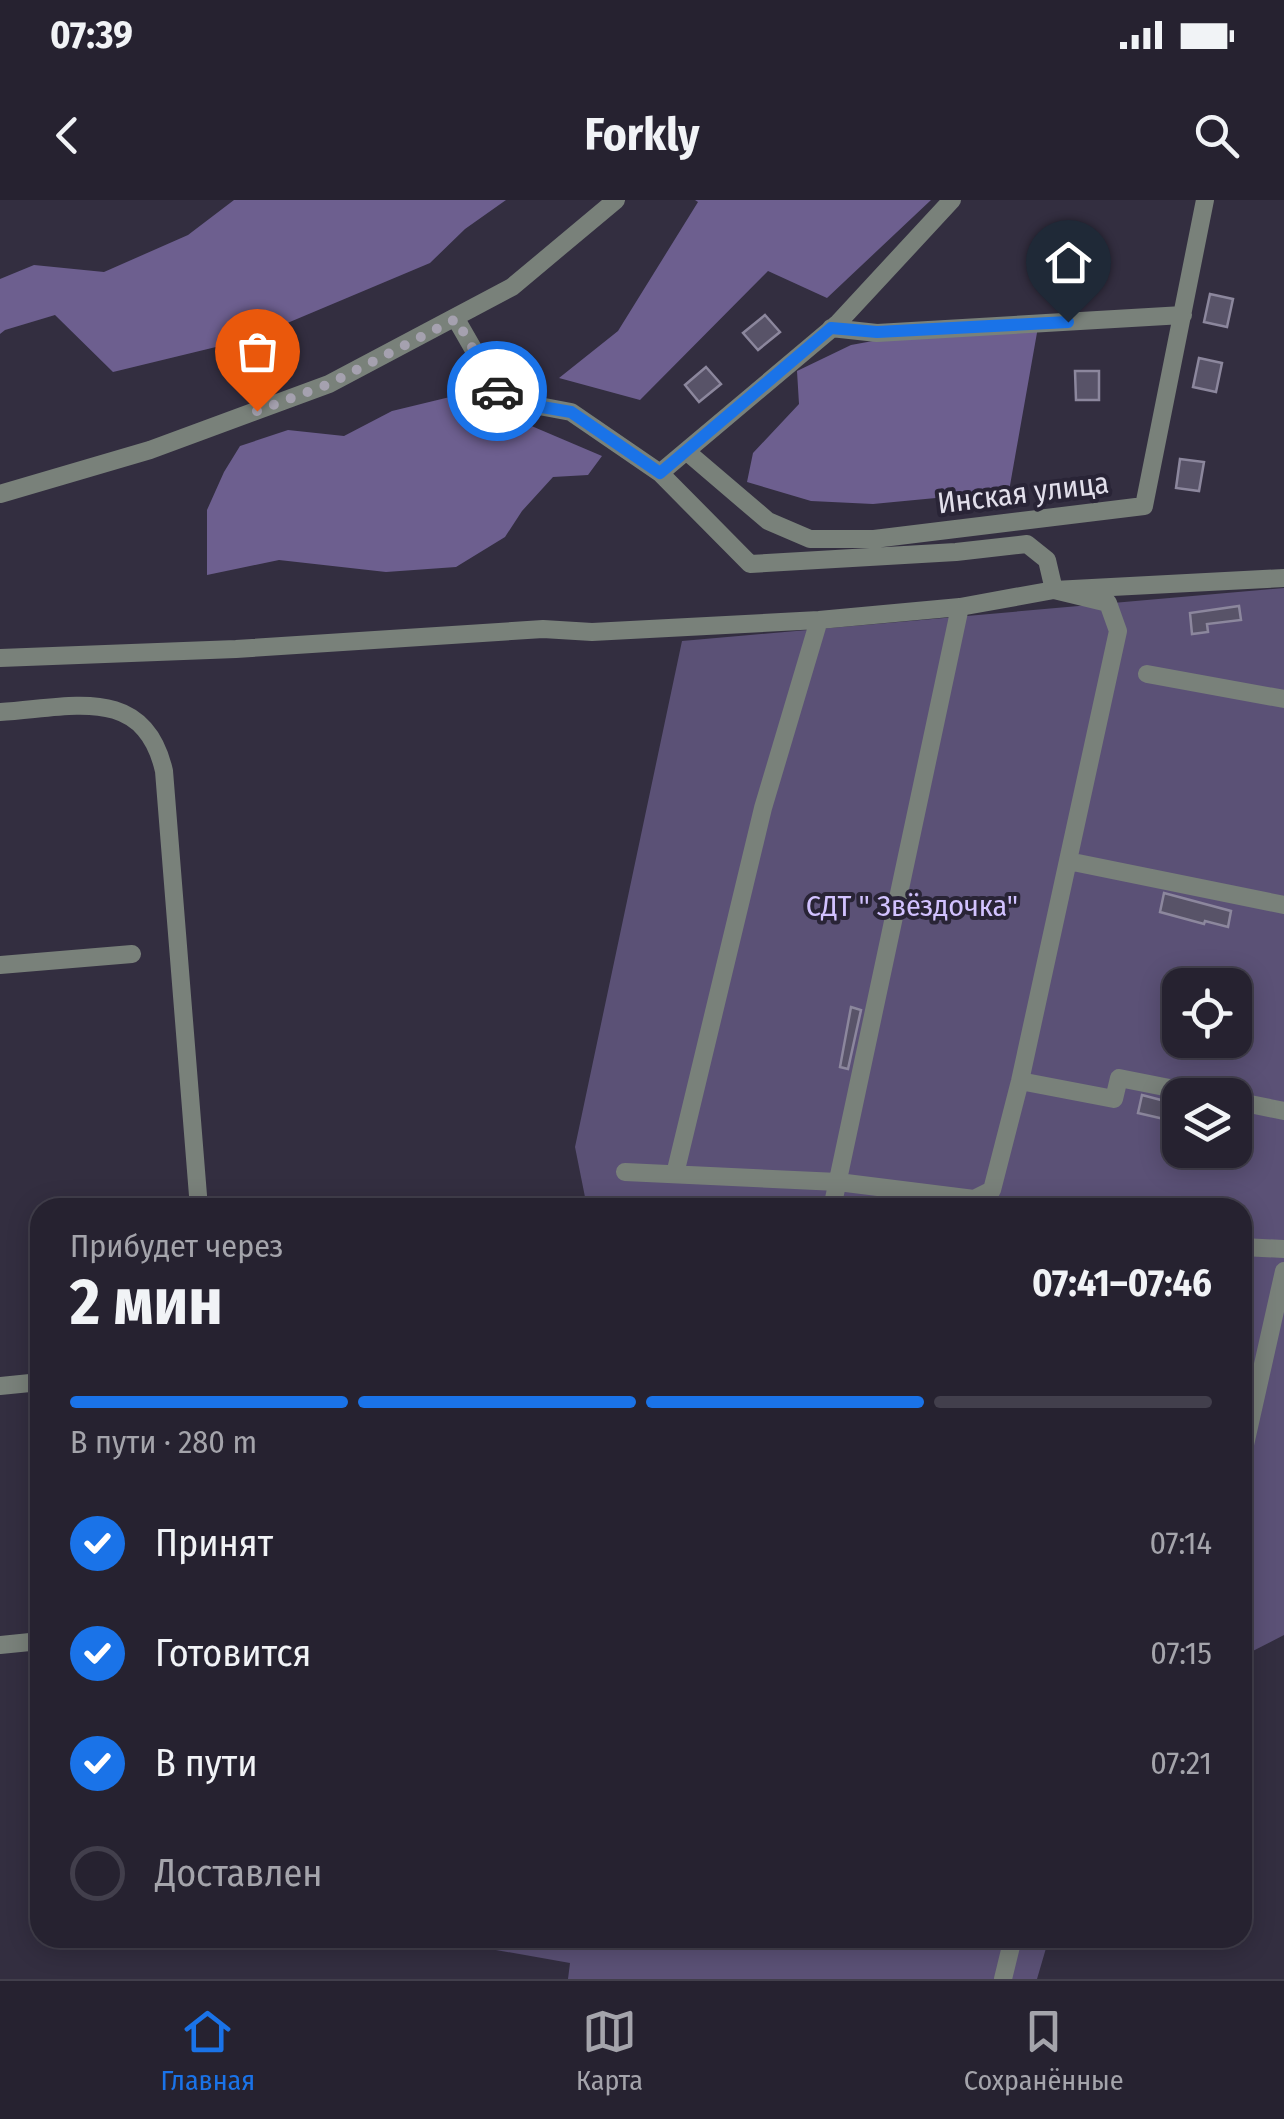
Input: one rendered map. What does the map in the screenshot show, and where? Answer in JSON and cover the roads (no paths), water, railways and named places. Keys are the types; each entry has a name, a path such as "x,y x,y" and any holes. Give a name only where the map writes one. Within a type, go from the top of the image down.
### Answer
{"street":[{"path":"0,494 150,450 329,384 512,287 616,200"},
{"path":"660,473 831,328 952,200"},
{"name":"Инская улица","path":"686,451 768,521 810,539 874,538 1144,506 1205,200"},
{"path":"831,328 877,332 1183,315"},
{"path":"456,319 502,400 571,412 660,473 750,564 1028,544 1047,560 1054,590"},
{"path":"0,658 306,646 543,628 592,632 820,620 960,608 1054,590 1284,578"},
{"path":"976,1198 992,1190 1020,1082 1118,631 1108,603 1054,590"},
{"path":"834,1198 960,608"},
{"path":"676,1174 763,808 820,620"},
{"path":"1147,674 1284,699"},
{"path":"0,712 112,707 132,715 158,746 164,771 199,1198"},
{"path":"1068,861 1284,905"},
{"path":"0,964 132,954"},
{"path":"1020,1082 1114,1099 1119,1078 1162,1086"},
{"path":"1252,1104 1284,1111"},
{"path":"624,1172 838,1182 966,1198"},
{"path":"1252,1247 1284,1249"},
{"path":"1252,1413 1284,1271"},
{"path":"0,1386 30,1383"},
{"path":"0,1645 30,1642"},
{"path":"1003,1979 1011,1948"}],"park label":[{"name":"СДТ \" Звёздочка\"","path":"912,906"}]}
